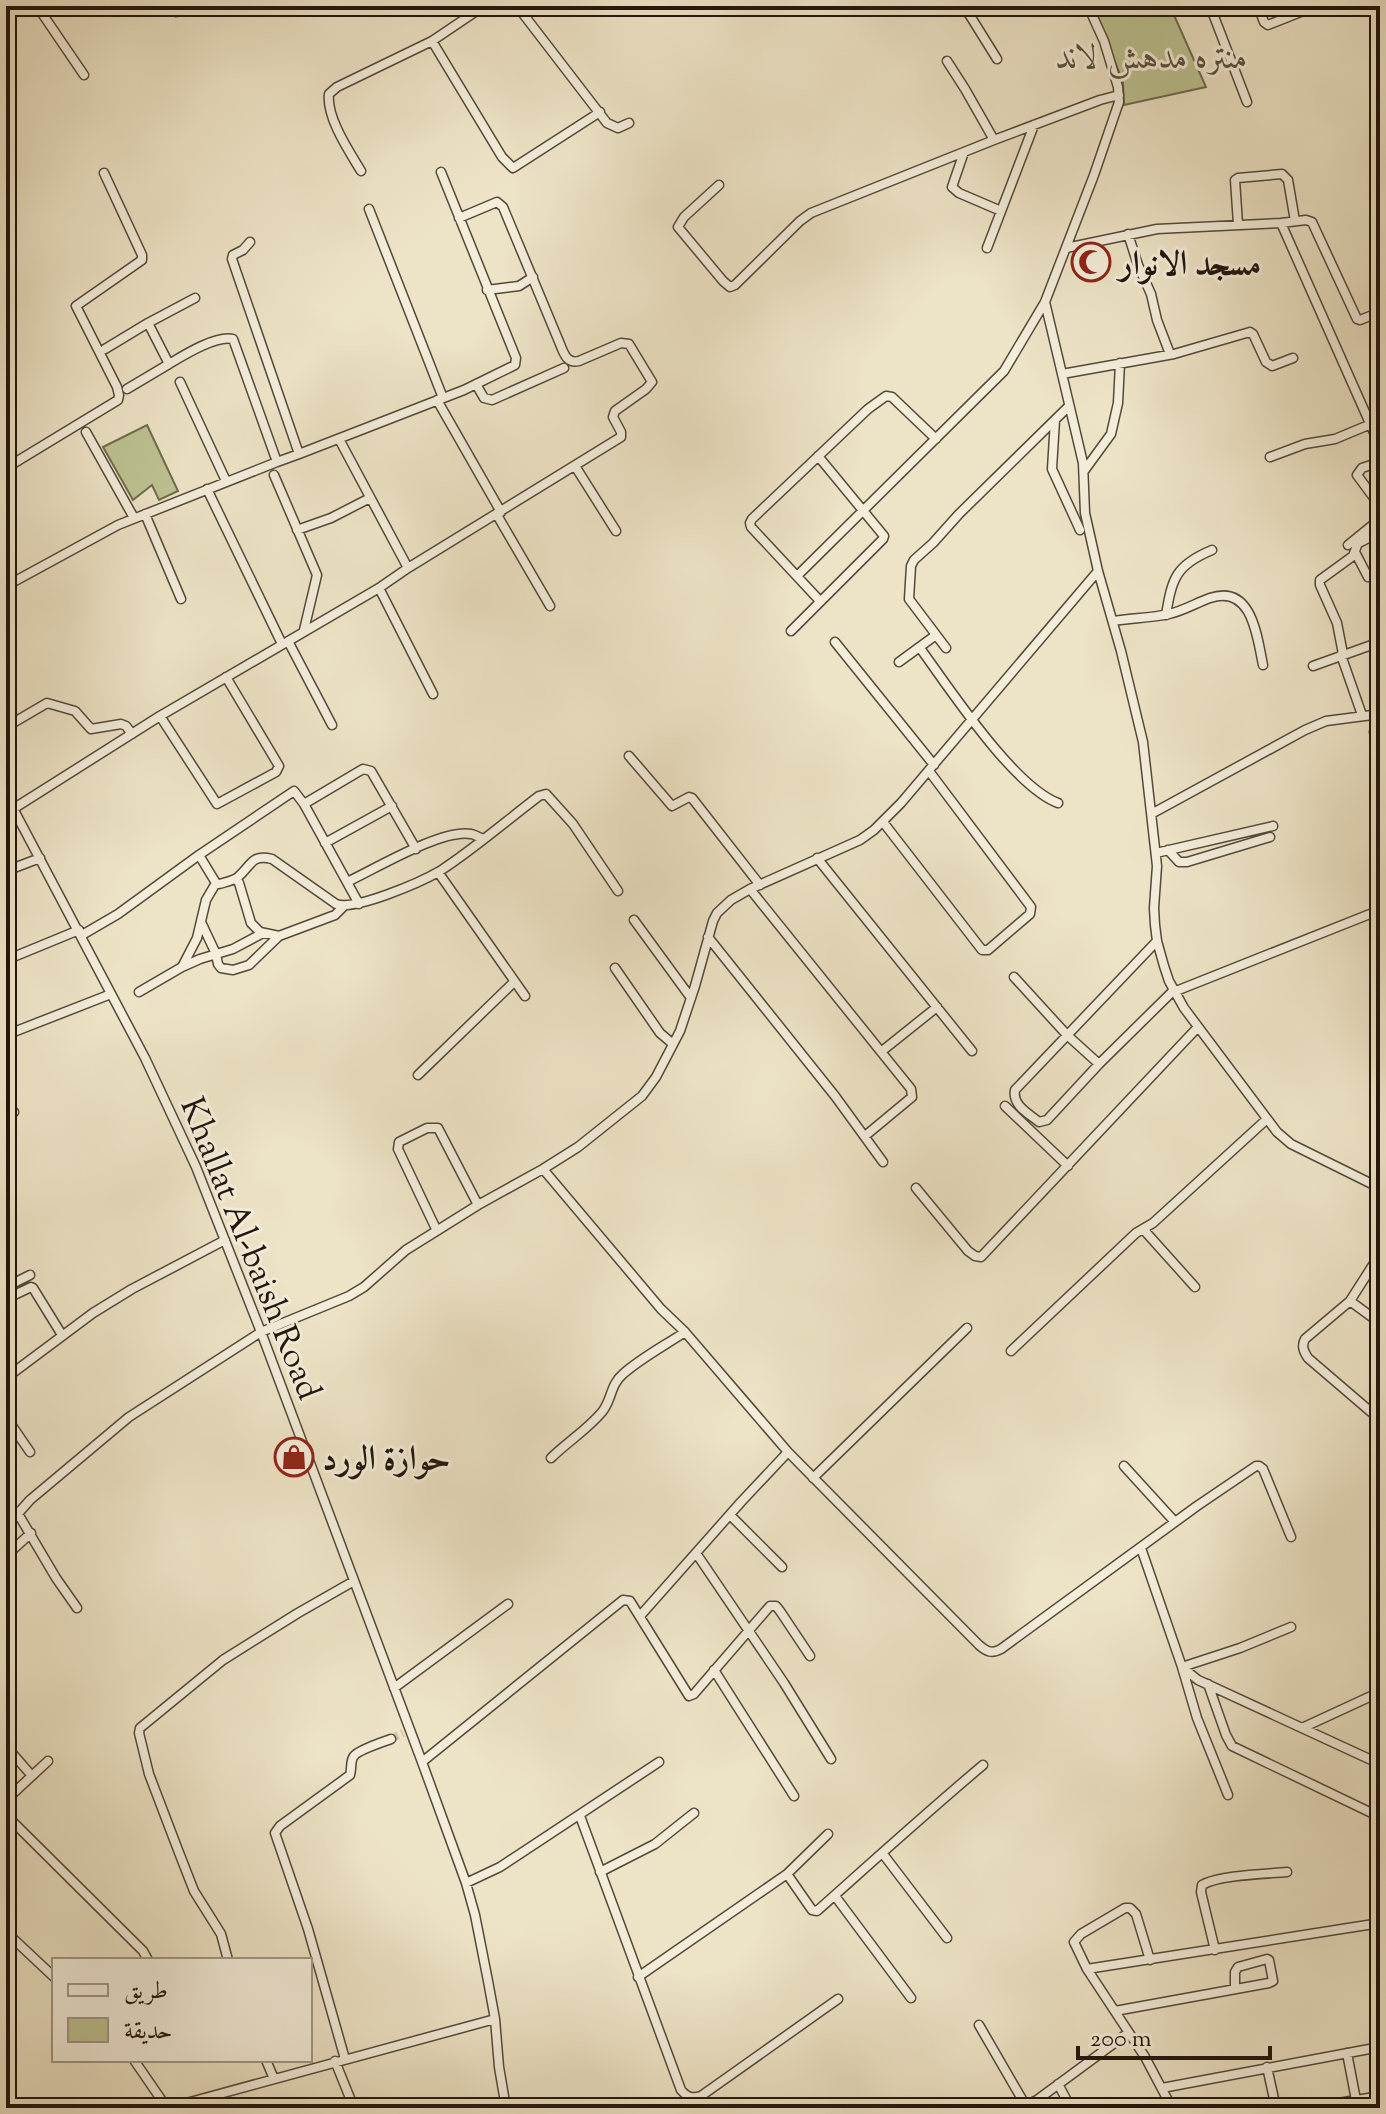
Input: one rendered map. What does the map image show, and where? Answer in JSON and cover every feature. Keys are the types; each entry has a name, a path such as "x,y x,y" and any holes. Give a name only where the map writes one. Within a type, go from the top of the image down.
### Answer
{"street":[{"path":"37,6 84,75"},
{"path":"176,12 186,6"},
{"path":"361,171 329,108 329,94 337,87 432,41 484,6"},
{"path":"517,6 613,127 629,123"},
{"path":"964,6 997,59"},
{"path":"1210,6 1247,102"},
{"path":"1258,6 1268,25 1316,6"},
{"path":"798,575 1004,371 1045,302 1114,119 1119,95 1091,7"},
{"path":"432,41 502,157 513,168 600,112"},
{"path":"947,61 994,140"},
{"path":"719,185 684,217 678,227 730,287 811,213 994,140 1119,95"},
{"path":"987,248 1034,125"},
{"path":"964,152 952,187 1001,211"},
{"path":"6,586 134,518 440,399 515,365 441,172"},
{"path":"6,468 118,400 117,387 76,306 142,260 104,173"},
{"path":"1238,224 1235,180 1282,174 1288,180 1295,221"},
{"path":"13,809 160,716 379,588 621,437 613,417 615,411 652,382 629,344 625,342 573,363 560,344 501,203 459,218"},
{"path":"369,209 440,399 550,606"},
{"path":"1066,248 1183,226 1306,220 1312,222 1357,319 1380,312"},
{"path":"1281,223 1380,446"},
{"path":"1128,234 1170,354"},
{"path":"250,242 232,259 299,454"},
{"path":"487,290 519,286 533,277"},
{"path":"105,349 195,298"},
{"path":"1045,302 1084,471 1085,513 1143,742 1157,866 1154,908 1157,941 1164,966 1175,992 1198,1027 1277,1132 1291,1144 1380,1188"},
{"path":"148,323 169,364"},
{"path":"1062,374 1170,354 1250,332 1269,364 1275,366 1293,358"},
{"path":"127,389 214,342 226,337 233,339 277,462"},
{"path":"1084,471 1111,434 1118,403 1120,363"},
{"path":"476,384 488,401 564,368"},
{"path":"180,382 226,481"},
{"path":"820,601 750,523 868,409 889,395 936,439"},
{"path":"946,648 909,599 914,560 1069,406"},
{"path":"1056,419 1052,469 1080,530"},
{"path":"1270,457 1305,444 1335,439 1371,424"},
{"path":"86,432 134,518"},
{"path":"339,439 408,568"},
{"path":"791,631 883,539 883,533 865,510 818,456"},
{"path":"1380,462 1362,468 1357,475 1380,506"},
{"path":"575,466 616,531"},
{"path":"274,475 317,575 304,630"},
{"path":"207,489 285,642 332,725"},
{"path":"297,530 331,518 370,498"},
{"path":"145,514 181,599"},
{"path":"1362,715 1342,655 1337,623 1320,580 1344,564 1380,519"},
{"path":"1348,545 1380,532"},
{"path":"1358,543 1368,577"},
{"path":"1166,615 1174,579 1190,561 1212,550"},
{"path":"6,1527 17,1512 129,1417 261,1332 349,1296 406,1250 578,1147 642,1096 656,1077 680,1031 717,913 750,889 860,840 883,822 1098,571"},
{"path":"379,588 433,694"},
{"path":"1113,621 1166,615 1210,598 1231,596 1244,606 1254,624 1263,665"},
{"path":"899,662 936,635"},
{"path":"835,642 932,768 1031,907 1030,914 988,950 982,950 883,822"},
{"path":"1313,666 1380,642"},
{"path":"920,648 973,720 1026,782 1047,799 1058,803"},
{"path":"160,716 217,804 276,772 279,766 226,677"},
{"path":"6,727 47,703 72,709 91,729 121,724 132,734"},
{"path":"1153,813 1305,730 1326,721 1380,714"},
{"path":"1374,732 1380,751"},
{"path":"629,756 672,806 692,798 760,885"},
{"path":"304,804 367,769 416,849"},
{"path":"6,960 80,933 118,914 290,792 296,792 304,804 359,904"},
{"path":"201,922 221,968 241,968 249,965 279,936 335,915 343,907 359,904 438,872 539,796 546,794 573,824 618,891"},
{"name":"Khallat Al-baish Road","path":"6,795 145,1058 196,1167 261,1332 394,1688 407,1732 422,1762 466,1883 495,2019 506,2108"},
{"path":"325,843 392,806"},
{"path":"1156,853 1273,826"},
{"path":"347,882 450,835 472,834 483,839"},
{"path":"1168,850 1179,862 1187,862 1270,837"},
{"path":"199,855 216,883"},
{"path":"216,883 236,879 254,859 263,857 272,859 343,907"},
{"path":"6,871 40,858"},
{"path":"817,858 972,1051"},
{"path":"438,872 525,996"},
{"path":"236,879 251,923 263,933 279,936"},
{"path":"182,967 197,938 206,900 216,883"},
{"path":"750,889 913,1093 909,1100 865,1136"},
{"path":"1157,941 1015,1090 1017,1103 1039,1122 1045,1122 1167,996 1380,910"},
{"path":"634,920 691,998"},
{"path":"139,992 182,967 233,949 263,933"},
{"path":"708,937 883,1162"},
{"path":"615,968 660,1033 673,1044"},
{"path":"1014,977 1067,1035 1099,1064"},
{"path":"418,1075 514,982"},
{"path":"6,1035 111,994"},
{"path":"882,1051 937,1007"},
{"path":"916,1188 968,1251 981,1257 1198,1027"},
{"path":"1005,1106 1068,1166"},
{"path":"1011,1351 1267,1119"},
{"path":"437,1231 398,1149 399,1142 427,1128 438,1128 478,1205"},
{"path":"543,1169 661,1309 685,1332 788,1452 989,1652 1001,1649 1254,1467 1263,1469 1291,1537"},
{"path":"1143,1229 1195,1287"},
{"path":"6,1378 62,1335 132,1289 225,1240"},
{"path":"1371,1412 1308,1358 1303,1349 1305,1339 1350,1301 1380,1254"},
{"path":"6,1287 30,1275"},
{"path":"6,1299 33,1288 62,1335"},
{"path":"1350,1301 1380,1323"},
{"path":"813,1478 967,1328"},
{"path":"551,1458 604,1409 611,1389 621,1376 685,1332"},
{"path":"6,1417 30,1452"},
{"path":"640,1616 788,1452"},
{"path":"1124,1466 1175,1522"},
{"path":"6,1507 17,1512 77,1608"},
{"path":"730,1515 782,1567"},
{"path":"6,1556 31,1533"},
{"path":"1141,1548 1197,1718 1228,1795"},
{"path":"696,1553 831,1759"},
{"path":"227,1958 221,1934 194,1891 149,1774 140,1728 223,1660 354,1581"},
{"path":"422,1762 623,1600 630,1601 687,1695 694,1694 768,1607 776,1606 810,1656"},
{"path":"394,1688 508,1604"},
{"path":"1182,1667 1291,1627"},
{"path":"1182,1667 1193,1677 1380,1764"},
{"path":"714,1670 794,1796"},
{"path":"1208,1684 1226,1735 1236,1749 1380,1817"},
{"path":"1302,1728 1380,1692"},
{"path":"354,2108 308,1929 275,1833 280,1826 350,1775 355,1754 391,1739"},
{"path":"6,1746 32,1776"},
{"path":"6,1800 48,1761"},
{"path":"466,1883 500,1867 659,1762"},
{"path":"787,1874 814,1912 983,1765"},
{"path":"600,1872 643,1851 694,1813"},
{"path":"6,1815 147,1958"},
{"path":"580,1816 638,1977 685,2095 694,2098 701,2096 838,1999"},
{"path":"638,1977 787,1874 828,1834"},
{"path":"883,1854 947,1938"},
{"path":"1215,1950 1202,1885 1219,1879 1287,1872"},
{"path":"835,1896 911,1998"},
{"path":"1150,1960 1136,1914 1128,1908 1081,1934 1074,1944 1172,2108"},
{"path":"1087,1969 1380,1923"},
{"path":"8,1937 52,1975"},
{"path":"1115,2011 1265,1985 1274,1977 1268,1959 1238,1967 1235,1989"},
{"path":"135,2062 168,2108 495,2019"},
{"path":"979,2025 1026,2104 1035,2102 1128,2033"},
{"path":"1162,2088 1380,2047"},
{"path":"1347,2053 1356,2100"},
{"path":"267,2062 274,2079"},
{"path":"1267,2067 1276,2108"},
{"path":"1058,2084 1071,2108"},
{"path":"1309,2108 1380,2096"}],"green space":[{"name":"منتره مدهش لاند","path":"1112,6 1170,6 1206,87 1124,105 1123,83 1096,12"},
{"path":"147,425 178,491 159,500 152,485 133,500 103,447"}],"tunnel":[{"path":"391,1739 403,1733"}],"place":[{"name":"مسجد الانوار","path":"1091,262"},
{"name":"حوازة الورد","path":"294,1457"}]}
